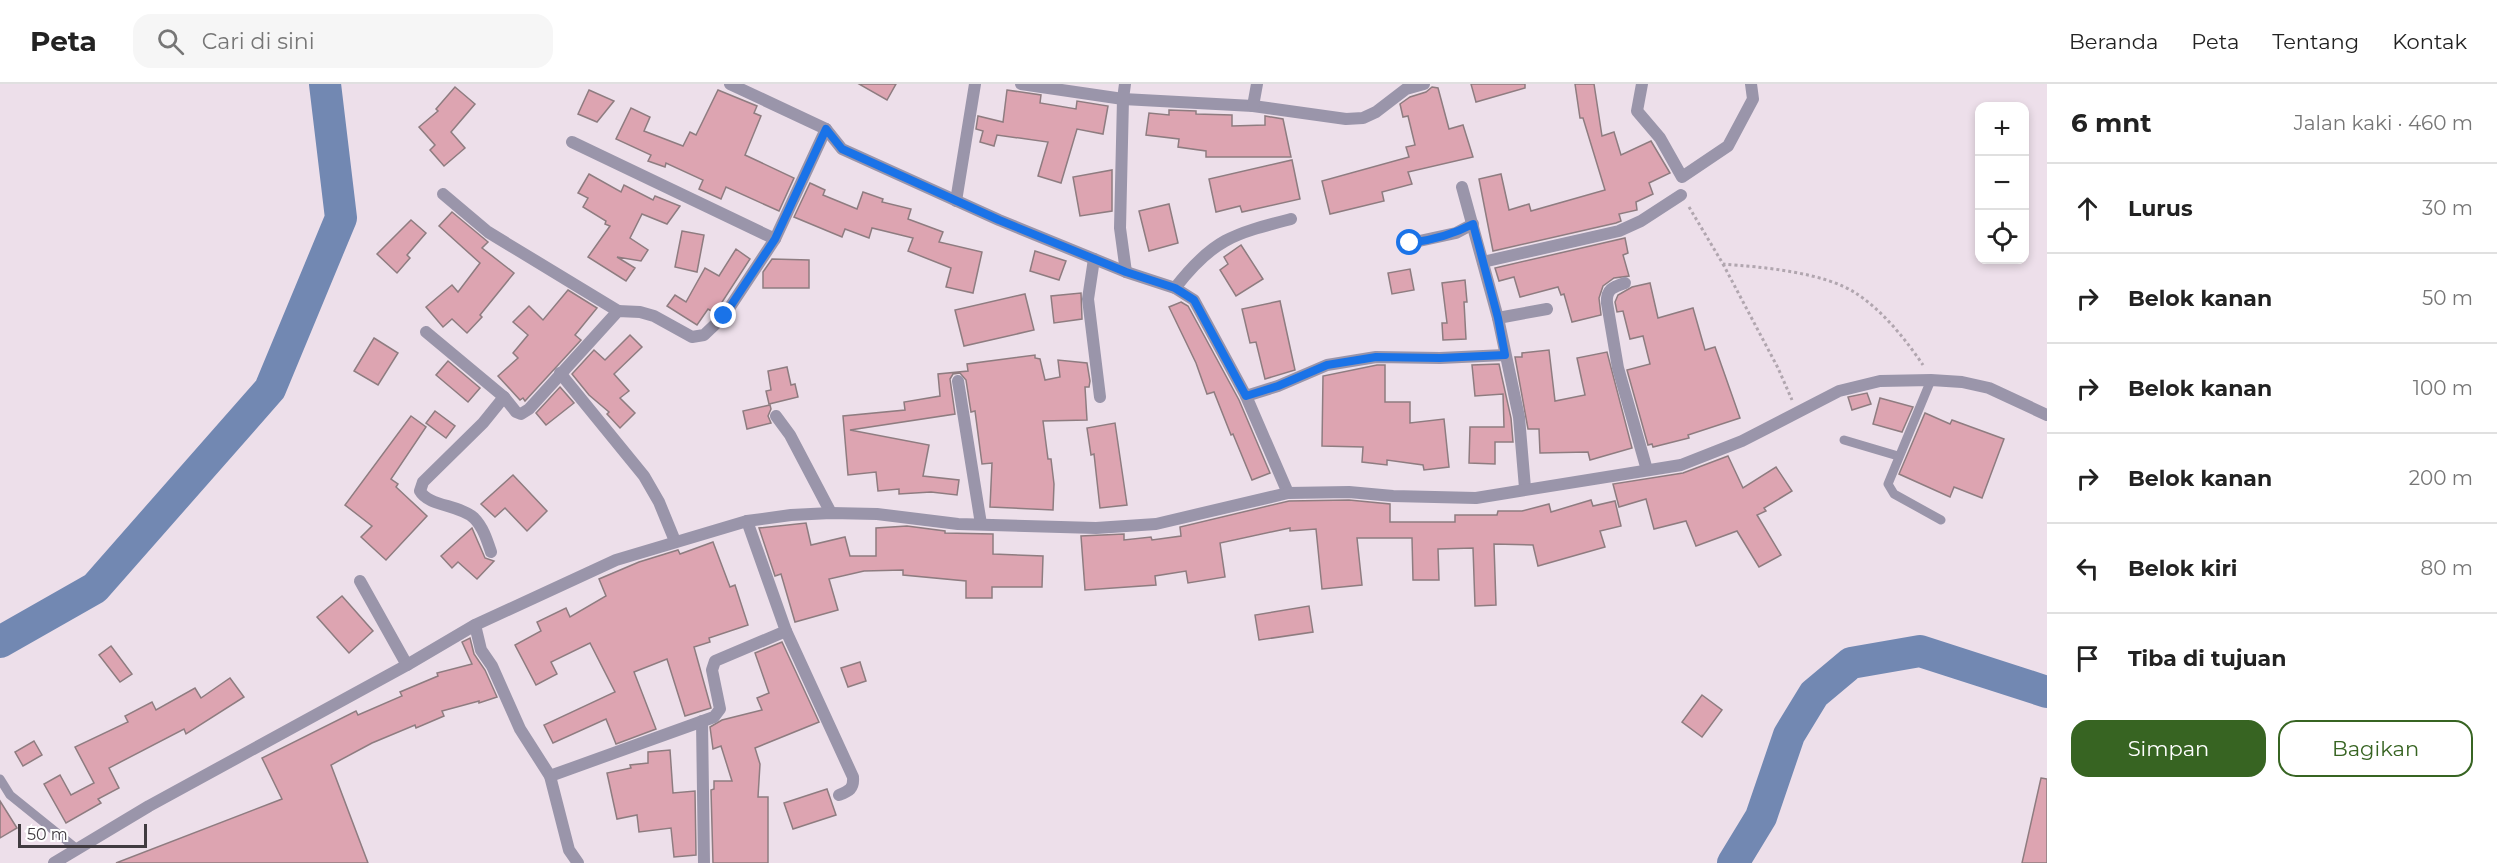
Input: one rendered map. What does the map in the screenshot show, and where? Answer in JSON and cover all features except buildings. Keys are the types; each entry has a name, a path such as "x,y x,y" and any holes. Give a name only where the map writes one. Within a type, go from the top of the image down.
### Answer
{"street":[{"path":"730,84 826,129 842,149 956,201 1094,259 1175,288 1194,300 1202,310 1246,396 1288,493"},
{"path":"956,201 975,84"},
{"path":"1021,84 1123,99 1253,106 1346,120 1363,118 1376,112 1406,89 1424,84"},
{"path":"1125,84 1120,228 1126,272"},
{"path":"1253,106 1257,84"},
{"path":"1641,84 1638,111 1660,138 1682,177 1728,146 1753,99 1751,84"},
{"path":"443,194 488,232 618,311 640,312 654,316 687,334 700,337 724,316 775,239 826,129"},
{"path":"572,142 775,239"},
{"path":"1462,187 1498,318 1519,417 1525,488"},
{"path":"1483,262 1619,231 1682,195"},
{"path":"1175,288 1195,262 1221,241 1244,231 1291,219"},
{"path":"1410,243 1456,233 1473,224"},
{"path":"1094,259 1088,299 1100,397"},
{"path":"1625,283 1611,288 1606,295 1618,368 1647,471"},
{"path":"1498,318 1547,309"},
{"path":"426,332 504,397 516,412 525,412 618,311"},
{"path":"1246,396 1278,386 1327,365 1376,357 1440,358 1505,355"},
{"path":"560,373 644,476 659,502 675,541"},
{"path":"54,863 149,806 407,665 475,625 616,560 747,521 791,515 831,513 877,514 981,524 1096,528 1156,524 1288,493 1349,492 1393,496 1476,498 1525,488 1681,465 1732,445 1839,391 1880,381 1931,380 1989,388 2047,415"},
{"path":"958,381 981,524"},
{"path":"491,552 474,518 464,511 426,498 420,491 423,482 483,423 504,397"},
{"path":"776,416 790,435 831,513"},
{"path":"747,521 786,631 853,777 854,784 850,790 839,795"},
{"path":"360,581 407,665"},
{"path":"475,625 481,650 492,666 520,729 550,776 569,850 578,863"},
{"path":"550,776 714,717 720,709 712,670 715,661 786,631"},
{"path":"702,721 704,863"}],"lane":[{"path":"1931,380 1911,432 1890,477 1890,489 1893,494 1941,520"},
{"path":"1844,440 1898,456"},
{"path":"0,779 10,795 77,849"}],"path":[{"path":"1682,195 1723,264 1778,368 1798,412"},
{"path":"1723,264 1799,272 1857,293 1910,346 1931,380"}],"waterway":[{"path":"0,642 95,588 270,389 341,218 325,84"},
{"path":"1733,863 1761,817 1789,735 1814,694 1851,663 1920,651 2047,692"}],"route":[{"path":"724,316 775,239 826,129 842,149 999,220 1126,272 1175,288 1194,300 1202,310 1246,396 1278,386 1327,365 1376,357 1440,358 1505,355 1498,318 1473,224 1456,233 1410,243"}]}
